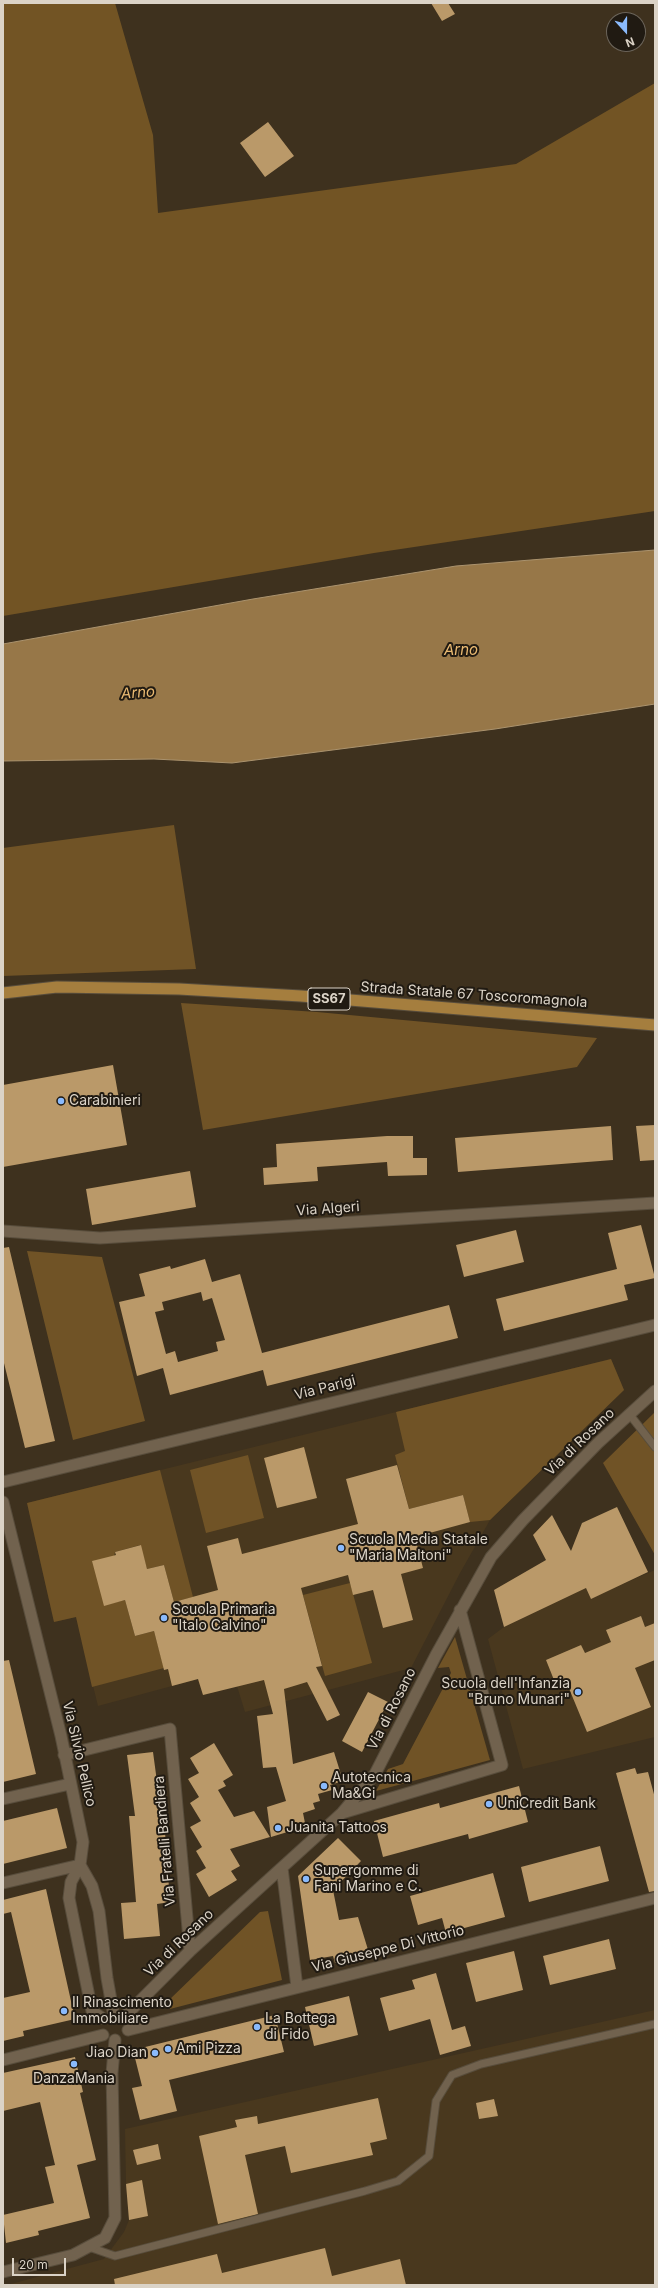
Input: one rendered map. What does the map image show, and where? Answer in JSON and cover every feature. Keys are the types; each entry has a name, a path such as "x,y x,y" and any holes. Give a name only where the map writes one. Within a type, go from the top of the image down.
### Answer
{"main road":[{"name":"Strada Statale 67 Toscoromagnola","path":"3,993 57,987 179,989 301,996 655,1025"}],"street":[{"name":"Via Algeri","path":"3,1231 100,1238 655,1203"},
{"name":"Via Parigi","path":"3,1482 655,1325"},
{"name":"Via di Rosano","path":"125,2016 190,1952 342,1813 375,1774 460,1610 491,1557 523,1520 598,1442 630,1415 655,1391"},
{"name":"Via Silvio Pellico","path":"3,1502 64,1755 83,1842 80,1865 71,1882 69,1898 92,2011 102,2018"},
{"path":"342,1813 502,1765 460,1610"},
{"name":"Via Fratelli Bandiera","path":"64,1755 170,1729 190,1952"},
{"path":"3,1799 70,1784"},
{"path":"3,1883 80,1865 92,1886 100,1911 107,1978 113,2011"},
{"path":"282,1868 297,1987"},
{"name":"Via Giuseppe Di Vittorio","path":"128,2030 655,1898"},
{"path":"113,2011 125,2016 128,2022 128,2030 124,2036 115,2040 103,2035 100,2026 102,2018 113,2011"},
{"path":"3,2060 103,2035"},
{"path":"3,2272 74,2255 105,2238 114,2218 112,2086 115,2040"}],"lane":[{"path":"630,1415 655,1447"},
{"path":"89,2247 115,2256 398,2181 429,2156 436,2101 452,2075 481,2064 655,2024"}],"shaded area":[{"path":"3,3 115,3 153,135 158,213 516,164 655,83 655,511 374,553 3,616"},
{"path":"174,825 196,969 3,976 3,848"},
{"path":"181,1003 317,1012 597,1038 577,1067 203,1130"},
{"path":"27,1251 102,1257 145,1421 73,1440"},
{"path":"611,1359 624,1390 490,1520 460,1573 411,1668 245,1712 237,1686 203,1695 198,1679 98,1706 76,1617 54,1622 27,1503"},
{"path":"611,1359 624,1390 490,1520 470,1522 463,1495 409,1509 395,1455 405,1451 396,1412"},
{"path":"655,1412 655,1555 603,1463"},
{"path":"248,1455 264,1518 206,1533 190,1470"},
{"path":"160,1470 193,1597 174,1602 164,1565 147,1569 140,1545 115,1552 104,1605 125,1600 135,1636 154,1631 164,1668 92,1687 76,1617 54,1622 27,1503"},
{"name":"Scuola dell'Infanzia \"Bruno Munari\"","path":"655,1570 655,1737 523,1769 488,1639 504,1627 586,1588 591,1598"},
{"path":"350,1583 372,1663 325,1676 303,1595"},
{"path":"455,1637 490,1760 376,1791 388,1769 403,1764 451,1673 449,1667 438,1668"},
{"path":"268,1911 282,1980 170,2009 168,2001 260,1912"},
{"path":"655,2010 655,2285 7,2285 104,2259 124,2232 129,2220 126,2184 125,2129"}],"water":[{"name":"Arno","path":"655,550 655,704 495,729 232,763 154,759 3,761 3,644 253,599 456,566"}],"building":[{"path":"431,3 448,3 455,14 442,21"},
{"path":"268,122 294,156 265,177 240,143"},
{"name":"Carabinieri","path":"113,1065 127,1145 3,1167 3,1085"},
{"path":"655,1125 655,1160 640,1161 636,1126"},
{"path":"611,1126 613,1160 458,1172 455,1138"},
{"path":"387,1136 413,1136 413,1158 427,1158 427,1175 388,1176 387,1162 317,1167 318,1181 264,1185 263,1168 277,1167 276,1144"},
{"path":"190,1171 196,1207 92,1225 86,1189"},
{"path":"641,1225 655,1278 624,1285 628,1300 504,1331 496,1299 617,1269 608,1233"},
{"path":"516,1230 524,1262 464,1277 456,1245"},
{"path":"9,1247 55,1441 25,1448 3,1359 3,1248"},
{"path":"205,1259 212,1282 240,1274 262,1353 449,1305 458,1338 267,1386 263,1370 170,1395 163,1368 137,1376 119,1302 145,1296 139,1274 170,1266 171,1269","holes":["201,1292 203,1301 212,1298 225,1340 216,1342 218,1351 178,1362 175,1351 166,1354 155,1312 164,1310 162,1302"]},
{"path":"304,1447 317,1498 277,1508 264,1458"},
{"path":"397,1465 409,1509 463,1495 470,1522 415,1537 423,1568 401,1574 413,1620 383,1628 373,1590 353,1595 348,1575 301,1588 322,1666 316,1667 340,1715 327,1721 307,1682 284,1689 293,1764 334,1752 343,1781 330,1785 332,1790 318,1794 320,1801 313,1803 315,1809 303,1813 305,1823 293,1826 294,1830 271,1837 267,1807 286,1801 276,1767 263,1768 257,1716 273,1714 264,1680 203,1695 198,1679 172,1686 168,1669 164,1670 154,1631 135,1636 125,1600 104,1606 92,1561 116,1555 115,1552 141,1545 147,1569 164,1565 174,1602 218,1590 207,1546 238,1538 242,1554 358,1524 346,1479"},
{"path":"617,1507 648,1572 591,1599 586,1588 504,1627 494,1590 546,1560 533,1535 552,1515 571,1551 582,1523"},
{"path":"641,1616 645,1627 655,1623 655,1660 635,1668 651,1707 587,1732 568,1686 558,1690 546,1660 581,1645 585,1653 611,1642 606,1630"},
{"path":"9,1660 36,1774 3,1782 3,1661"},
{"path":"368,1692 388,1702 362,1752 342,1741"},
{"path":"214,1743 233,1775 223,1781 226,1786 218,1790 234,1817 254,1811 270,1837 230,1849 240,1866 231,1871 237,1880 209,1897 196,1874 206,1868 196,1851 202,1847 190,1827 201,1821 190,1803 199,1797 188,1779 199,1773 190,1758"},
{"path":"153,1752 162,1819 164,1818 170,1902 157,1904 160,1936 124,1939 121,1903 136,1902 129,1816 135,1816 127,1755"},
{"path":"635,1768 637,1774 648,1772 655,1798 655,1891 649,1892 616,1773"},
{"path":"519,1786 528,1822 469,1839 468,1834 383,1857 374,1821 439,1803 440,1808"},
{"path":"57,1808 67,1848 3,1864 3,1821"},
{"path":"338,1838 361,1861 333,1890 339,1920 358,1917 369,1953 335,1963 333,1956 310,1960 298,1876"},
{"path":"600,1846 609,1881 529,1902 521,1867"},
{"path":"493,1873 505,1917 446,1933 442,1918 418,1925 410,1896"},
{"path":"46,1889 75,2019 23,2031 24,2036 3,2041 3,1998 30,1992 11,1912 3,1914 3,1900"},
{"path":"609,1939 616,1969 550,1985 543,1956"},
{"path":"514,1951 523,1990 476,2002 466,1963"},
{"path":"436,1973 452,2030 465,2026 471,2046 440,2055 430,2019 389,2031 380,1998 415,1989 412,1980"},
{"path":"349,1996 358,2035 314,2046 305,2007"},
{"path":"275,2015 284,2052 169,2080 177,2111 140,2120 132,2088 142,2086 133,2050"},
{"path":"75,2057 83,2092 80,2093 96,2160 77,2165 90,2218 38,2231 39,2235 6,2243 3,2215 54,2203 45,2167 55,2165 40,2102 3,2111 3,2073"},
{"path":"378,2098 387,2139 370,2143 373,2155 291,2173 285,2146 245,2155 258,2214 218,2224 199,2136 237,2127 235,2120 257,2116 258,2124"},
{"path":"494,2099 498,2116 479,2119 476,2103"},
{"path":"158,2144 161,2159 137,2165 133,2150"},
{"path":"142,2180 148,2216 129,2220 126,2184"},
{"path":"325,2248 332,2276 400,2259 406,2285 115,2285 114,2279 217,2254 222,2273"}],"place":[{"name":"Carabinieri","path":"61,1101"},
{"name":"Scuola Media Statale \"Maria Maltoni\"","path":"341,1548"},
{"name":"Scuola Primaria \"Italo Calvino\"","path":"164,1618"},
{"name":"Scuola dell'Infanzia \"Bruno Munari\"","path":"578,1692"},
{"name":"Autotecnica Ma&Gi","path":"324,1786"},
{"name":"UniCredit Bank","path":"489,1804"},
{"name":"Juanita Tattoos","path":"278,1828"},
{"name":"Supergomme di Fani Marino e C.","path":"306,1879"},
{"name":"Il Rinascimento Immobiliare","path":"64,2011"},
{"name":"La Bottega di Fido","path":"257,2027"},
{"name":"Ami Pizza","path":"168,2049"},
{"name":"Jiao Dian","path":"155,2053"},
{"name":"DanzaMania","path":"74,2064"}]}
